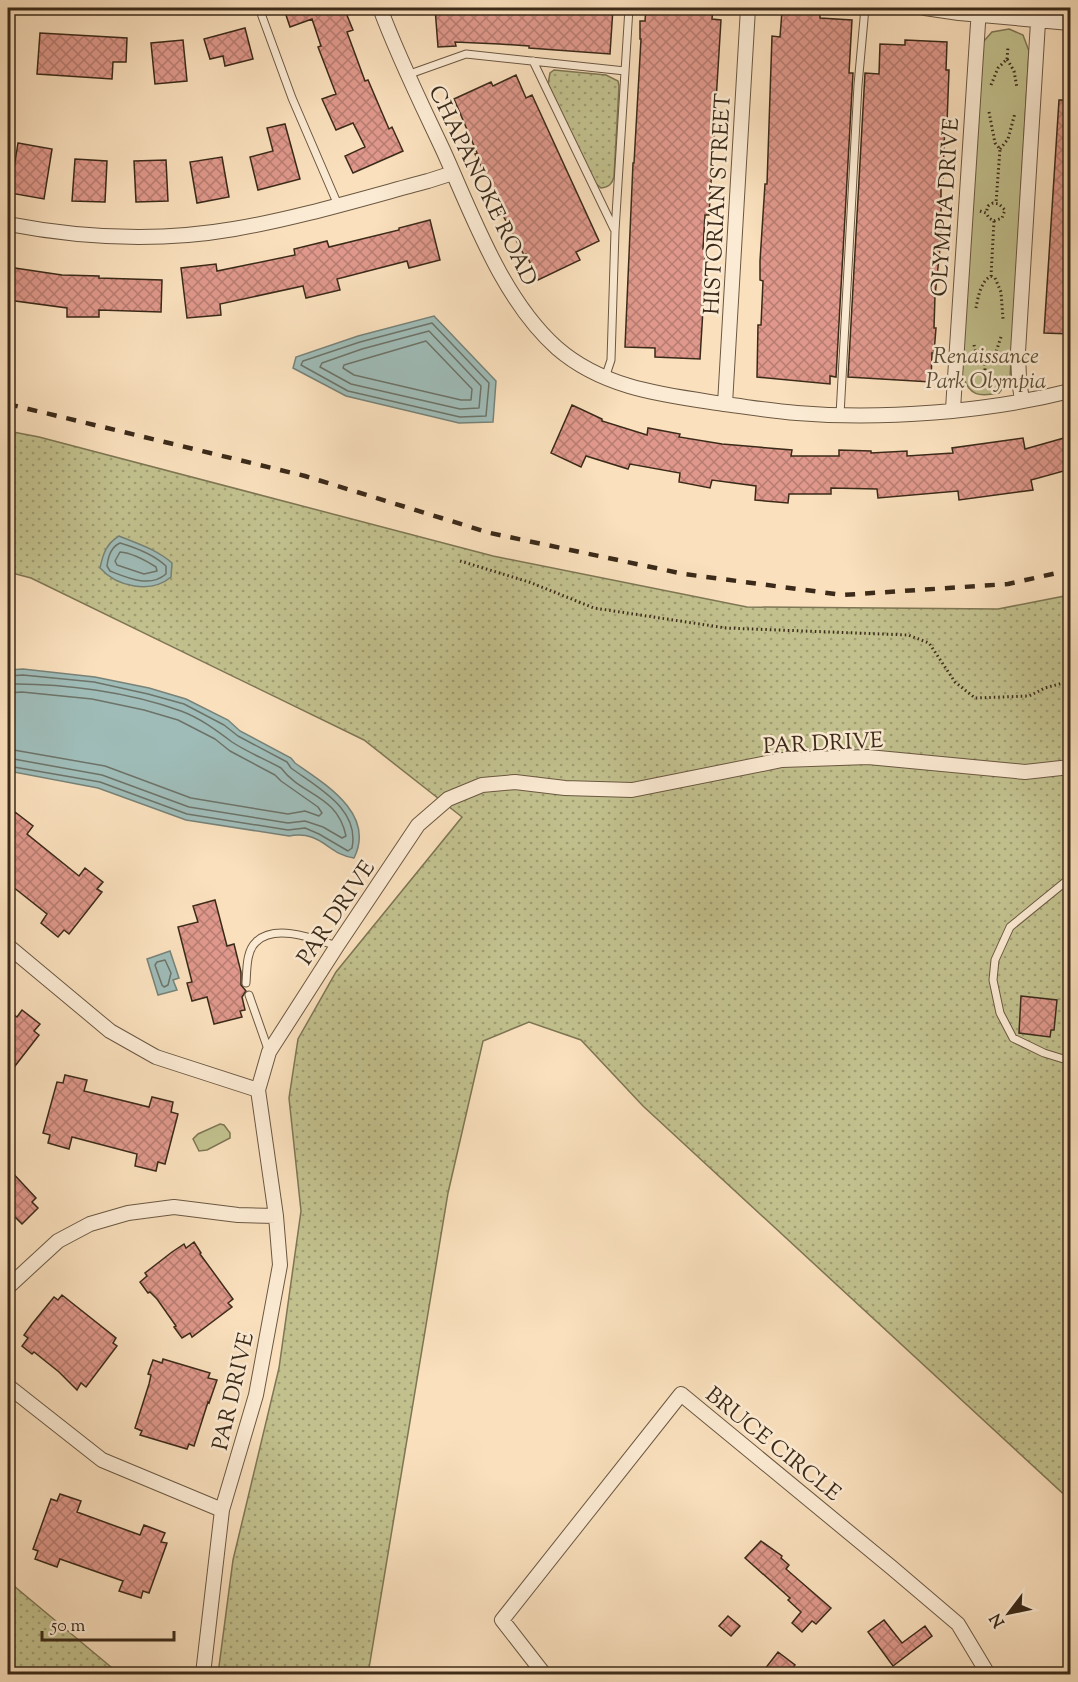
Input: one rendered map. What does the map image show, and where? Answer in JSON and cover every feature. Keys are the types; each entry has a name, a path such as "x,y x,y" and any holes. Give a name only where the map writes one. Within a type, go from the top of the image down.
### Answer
{"street":[{"name":"CHAPANOKE ROAD","path":"380,8 407,75 501,275 520,307 557,348 576,362 605,378 641,390 725,404 840,416 953,409 1022,401 1071,391"},
{"name":"HISTORIAN STREET","path":"725,404 748,8"},
{"path":"925,8 978,11 1038,22 1071,23"},
{"name":"OLYMPIA DRIVE","path":"953,409 978,11"},
{"path":"1022,401 1018,352 1038,22"},
{"path":"8,224 60,233 105,236 197,234 232,230 273,222 453,173"},
{"name":"PAR DRIVE","path":"203,1674 222,1510 256,1395 280,1265 276,1216 258,1090 269,1052 418,825 448,799 482,785 515,782 566,788 632,790 782,760 858,758 1025,771 1071,767"},
{"path":"8,946 110,1031 156,1057 215,1078 258,1090"},
{"path":"8,1287 58,1241 90,1224 128,1213 174,1207 238,1215 276,1216"},
{"path":"8,1386 102,1460 222,1510"},
{"name":"BRUCE CIRCLE","path":"544,1674 502,1620 681,1394 958,1624 988,1674"}],"lane":[{"path":"259,8 292,98 338,205"},
{"path":"605,378 611,360 615,231 629,8"},
{"path":"840,416 865,8"},
{"path":"407,75 466,54 625,71"},
{"path":"533,61 615,231"},
{"path":"1071,878 1010,927 995,960 993,980 1000,1013 1013,1038 1044,1053 1071,1061"},
{"path":"246,982 249,956 255,942 268,935 296,933 337,946"},
{"path":"249,995 269,1052"}],"path":[{"path":"990,91 998,68 1006,59 1008,47"},
{"path":"1006,59 1014,71 1017,95"},
{"path":"989,102 993,135 1000,149"},
{"path":"996,203 1000,149 1008,139 1017,106"},
{"path":"996,203 1004,207 1005,213 1000,220 994,221 989,218 987,209 990,204 996,203"},
{"path":"994,221 992,276 1001,292 1003,320"},
{"path":"976,317 980,291 985,280 992,276"},
{"path":"985,364 992,359 999,347 1003,330"},
{"path":"974,339 977,357 985,364 985,376"},
{"path":"460,561 529,582 594,608 726,628 908,635 930,643 955,682 975,698 1029,696 1046,688 1071,681"}],"green space":[{"name":"Renaissance Park Olympia","path":"1009,29 1023,35 1029,51 1010,378 999,393 980,395 968,387 962,375 983,42 992,32"},
{"path":"554,70 606,75 618,81 614,177 606,187 601,188 593,181 548,84 550,73"},
{"path":"8,431 39,437 493,556 747,607 998,609 1070,595 1070,1500 643,1106 581,1040 529,1022 483,1041 448,1193 368,1674 218,1674 233,1560 279,1368 301,1211 289,1098 298,1039 336,972 462,817 364,740 31,578 8,572"},
{"path":"220,1124 224,1125 230,1133 230,1138 207,1150 199,1151 193,1139 198,1134"},
{"path":"8,1581 111,1667 122,1674 8,1674"}],"water":[{"path":"434,316 496,381 493,422 459,423 346,396 293,368 296,357 358,336"},
{"path":"119,536 147,547 166,558 172,563 171,577 163,582 144,587 125,584 107,575 100,568 102,558 108,546"},
{"path":"23,669 95,677 149,688 186,699 228,720 240,731 291,758 344,802 353,814 358,828 359,842 354,858 345,856 309,836 289,836 186,820 98,788 8,771 8,670"},
{"path":"170,951 179,978 173,980 177,990 158,995 147,959"}],"building":[{"path":"297,8 344,8 353,30 347,32 365,81 368,80 389,129 392,127 403,151 353,173 345,156 365,147 353,123 336,130 322,99 336,94 318,47 321,46 312,19 290,27 285,12"},
{"path":"435,8 613,8 610,54 455,42 456,46 438,47"},
{"path":"646,8 713,8 712,19 721,20 709,215 705,215 703,249 705,249 705,276 700,359 655,357 655,348 625,347 641,39 640,21 645,21"},
{"path":"782,11 820,14 820,18 852,20 849,73 853,73 836,377 830,376 830,384 757,377 758,325 761,325 763,281 760,280 760,261 765,184 767,184 772,36 780,37"},
{"path":"245,28 253,59 225,66 223,56 210,59 204,39"},
{"path":"40,33 127,38 126,62 113,62 112,79 37,74"},
{"path":"183,40 187,81 155,84 151,43"},
{"path":"905,40 947,42 946,70 949,70 947,123 945,123 943,178 941,178 941,239 935,296 934,328 936,328 931,382 848,377 865,73 879,74 880,44 905,45"},
{"path":"516,75 526,98 532,95 599,241 576,252 580,260 538,280 526,254 524,255 498,206 500,205 475,154 477,153 454,99 491,82 493,86"},
{"path":"1059,100 1071,100 1071,334 1044,333"},
{"path":"285,124 300,179 258,190 250,157 273,151 267,128"},
{"path":"18,143 52,149 44,199 10,193"},
{"path":"222,157 229,197 197,203 190,162"},
{"path":"75,159 107,161 105,202 72,201"},
{"path":"166,160 168,201 136,202 134,161"},
{"path":"430,220 440,260 409,268 407,261 337,279 340,290 306,298 303,286 220,304 221,315 187,318 181,268 216,264 217,271 295,255 294,249 327,241 329,247"},
{"path":"8,267 62,275 162,280 161,312 99,310 99,317 67,317 67,308 8,300"},
{"path":"572,405 602,421 647,435 648,428 680,434 679,437 722,444 792,450 791,456 839,456 839,450 871,451 871,453 907,451 907,456 953,453 952,448 1023,438 1025,449 1071,436 1071,469 1031,480 1033,490 959,500 958,491 878,498 877,489 831,488 831,494 789,494 788,503 755,500 756,486 712,480 710,488 679,482 680,473 630,464 628,469 586,456 581,467 551,453"},
{"path":"15,812 33,826 27,834 79,876 85,868 103,882 97,889 102,892 69,934 64,930 58,937 41,923 47,914 8,883 8,822"},
{"path":"215,900 227,946 234,944 241,972 241,985 246,991 242,997 245,1010 240,1011 242,1017 214,1024 207,997 192,1001 187,983 192,982 178,927 198,922 193,906"},
{"path":"1021,996 1057,1000 1054,1030 1051,1030 1050,1037 1019,1033"},
{"path":"8,1010 17,1017 22,1010 40,1024 34,1031 39,1035 8,1075"},
{"path":"65,1075 87,1080 84,1091 149,1107 152,1097 173,1102 171,1112 178,1114 165,1164 158,1162 156,1171 135,1166 137,1154 72,1137 69,1149 48,1143 50,1135 43,1133 57,1082 63,1083"},
{"path":"8,1168 36,1198 32,1202 38,1208 22,1224 14,1216 8,1222"},
{"path":"194,1242 200,1254 233,1299 228,1303 232,1307 192,1337 190,1333 182,1338 157,1299 150,1292 148,1293 140,1282 147,1276 145,1273 172,1252 184,1244 186,1248"},
{"path":"62,1295 116,1338 113,1343 117,1346 86,1387 81,1383 77,1390 34,1352 32,1354 22,1346 28,1338 24,1335 32,1324 54,1297 58,1300"},
{"path":"163,1359 210,1373 208,1378 217,1380 194,1446 189,1444 187,1449 140,1435 142,1431 135,1428 149,1384 151,1375 148,1374 153,1360 162,1363"},
{"path":"60,1494 81,1501 77,1512 140,1535 144,1525 165,1533 161,1542 167,1543 149,1593 143,1591 141,1598 119,1591 123,1581 60,1559 57,1567 35,1559 38,1551 33,1549 51,1499 57,1501"},
{"path":"761,1541 782,1556 781,1558 789,1565 786,1569 831,1608 816,1624 812,1621 802,1632 792,1623 801,1612 788,1600 790,1598 745,1558"},
{"path":"728,1616 740,1626 731,1636 719,1626"},
{"path":"884,1620 902,1643 925,1626 932,1636 893,1666 868,1632"},
{"path":"778,1652 795,1665 788,1674 761,1674"}],"railway":[{"path":"8,404 305,476 490,533 684,574 843,595 1008,584 1070,570"}]}
